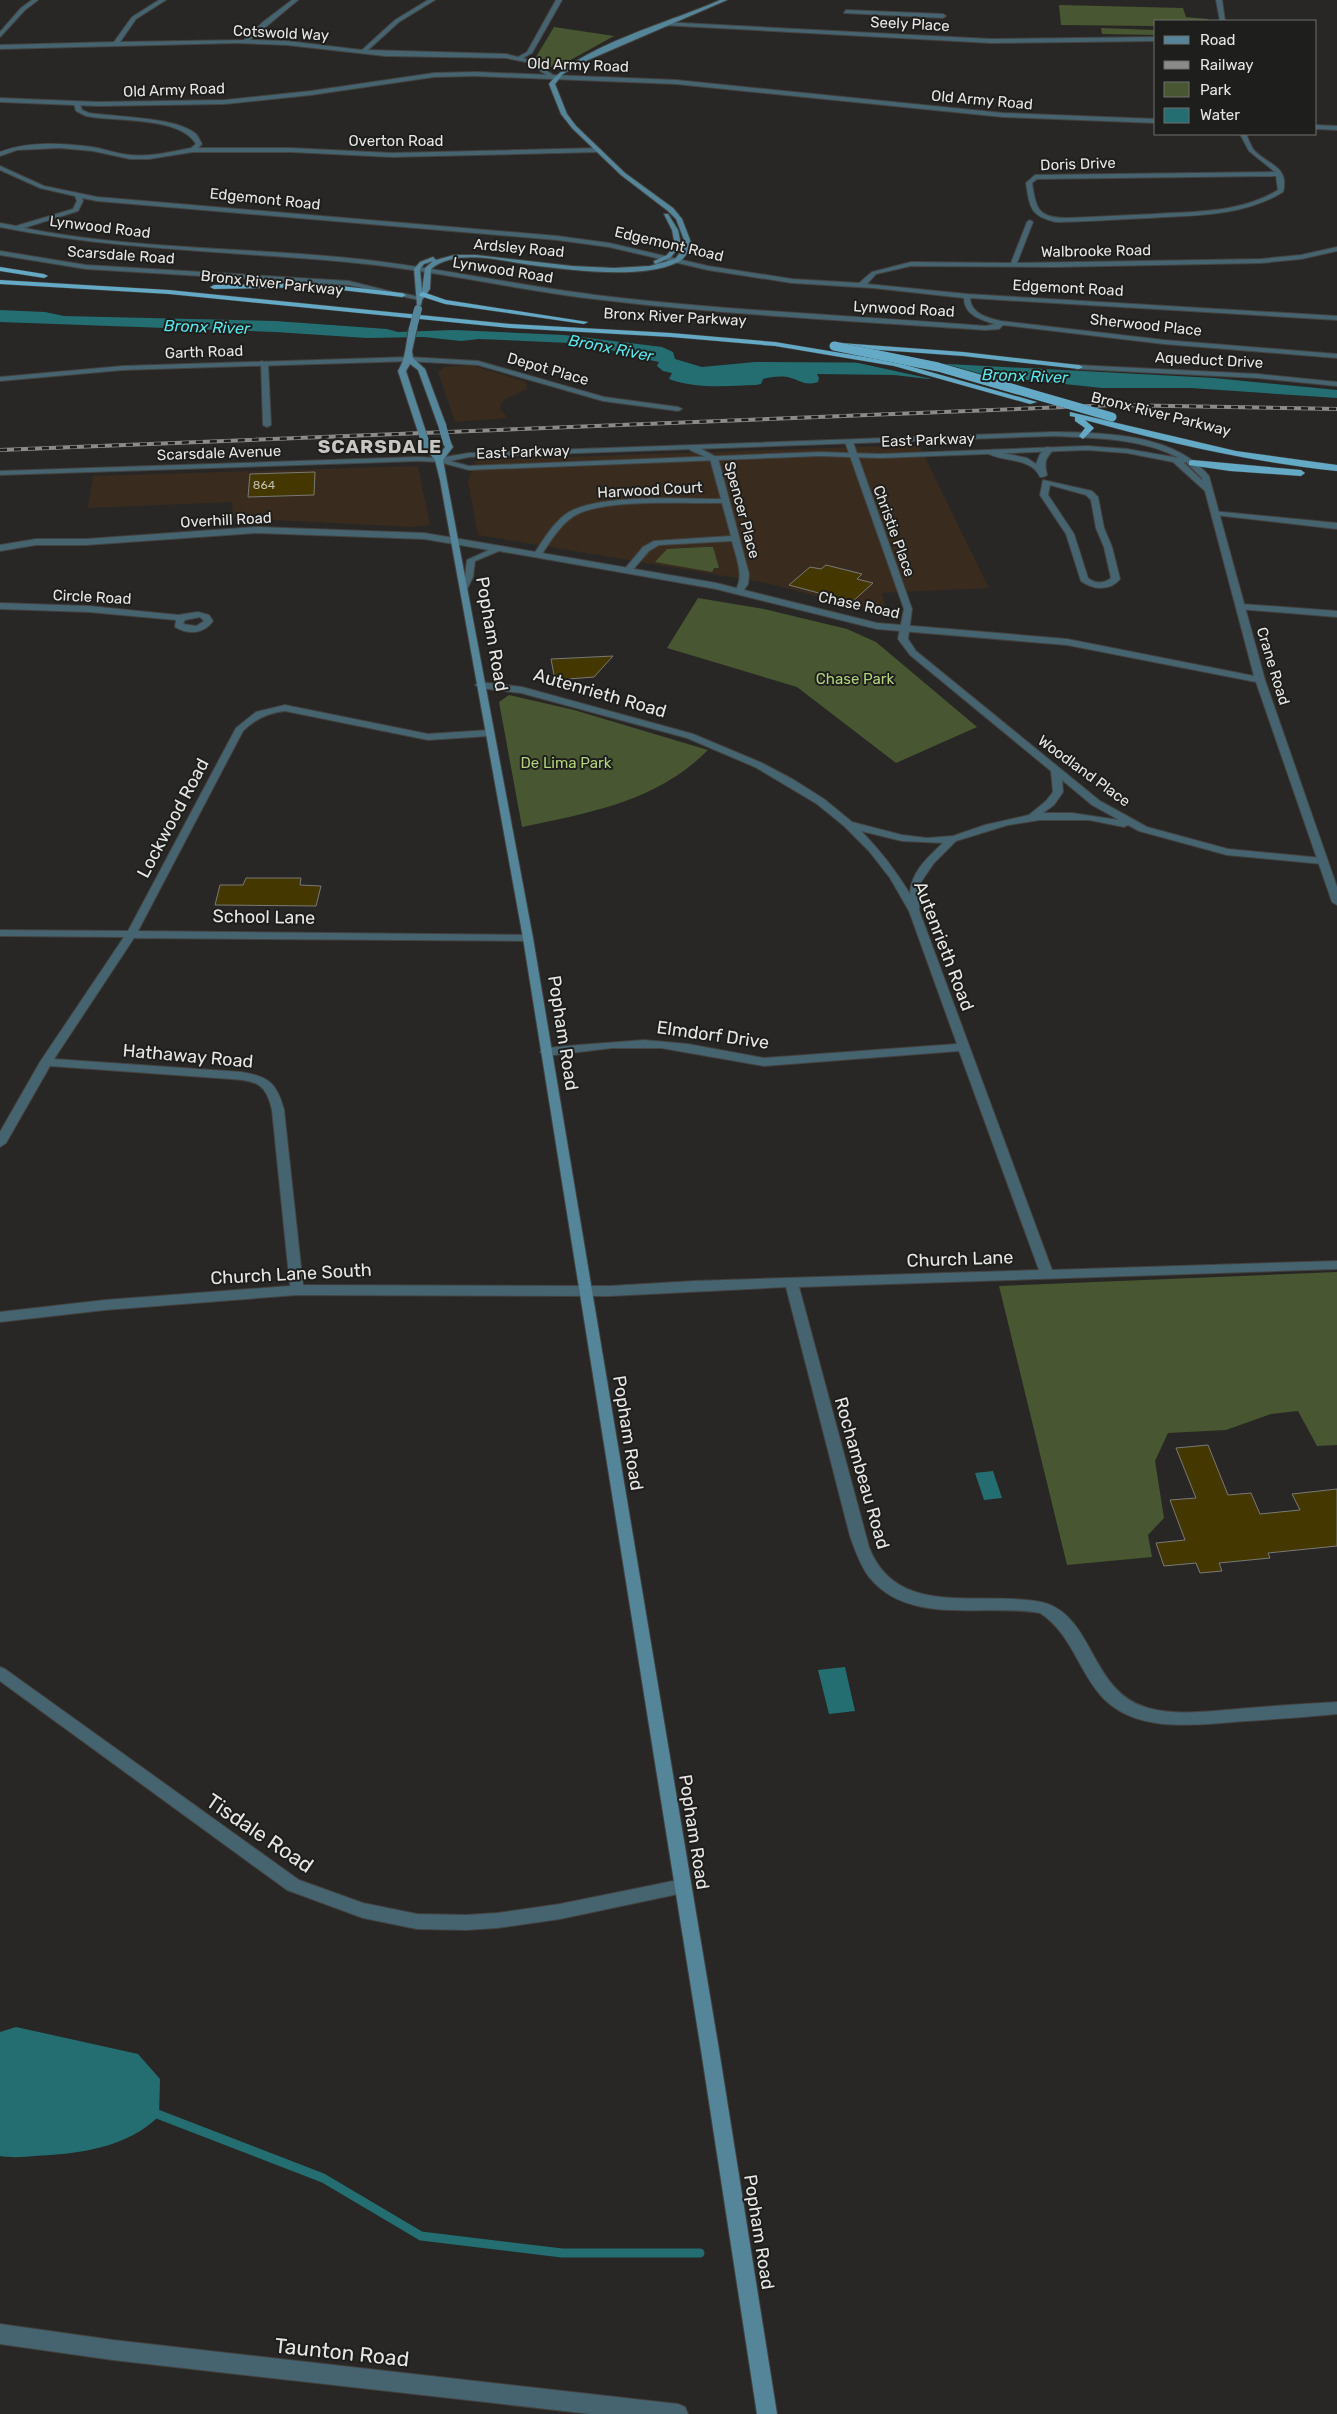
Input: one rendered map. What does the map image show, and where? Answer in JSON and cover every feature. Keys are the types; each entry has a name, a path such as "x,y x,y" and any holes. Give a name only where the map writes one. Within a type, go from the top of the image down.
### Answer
{"highway":[{"name":"Bronx River Parkway","path":"0,270 66,279 499,320 754,336 820,344 831,349 930,373 1078,416 1207,449 1276,461 1337,468"},
{"name":"Bronx River Parkway","path":"0,282 169,292 488,324 717,339 831,349 938,367 1112,417 1221,444 1337,460"},
{"path":"129,284 315,286 402,295"},
{"path":"421,296 527,315 670,330"},
{"path":"820,344 963,354 1080,367"},
{"path":"1078,416 1090,428 1084,436"},
{"path":"1170,454 1305,473"},
{"path":"1192,463 1337,476"}],"main road":[{"path":"676,262 683,257 688,249 683,225 672,211 640,187 574,127 564,114 552,86 555,78 615,44 724,0"},
{"path":"640,187 669,218 677,235 677,248 665,258"},
{"name":"Ardsley Road","path":"417,269 422,263 434,258 471,253 605,267 641,265 665,258"},
{"name":"Ardsley Road","path":"427,271 434,263 468,257 504,258 621,271 648,269 676,262"},
{"path":"409,359 421,369 449,447 439,460 426,445 402,371 409,359 410,339 421,296 417,269"},
{"path":"421,296 427,289 427,271"},
{"name":"Popham Road","path":"439,460 528,938 767,2414"}],"street":[{"path":"0,35 22,9 35,0"},
{"path":"115,45 134,18 163,0"},
{"path":"246,41 264,23 295,0"},
{"path":"363,52 397,21 432,0"},
{"path":"520,58 529,53 559,0"},
{"path":"1219,0 1223,20"},
{"path":"846,12 943,16"},
{"path":"884,14 884,21"},
{"name":"Seely Place","path":"663,24 1016,42 1154,39"},
{"path":"885,28 885,35"},
{"name":"Cotswold Way","path":"0,47 246,41 300,44 363,52 410,55 481,54 520,58 555,78"},
{"name":"Old Army Road","path":"0,100 77,104 241,101 444,74 690,83 1003,115 1154,121"},
{"path":"77,104 79,111 88,115 144,120 178,128 193,135 198,140 199,144 193,150"},
{"path":"1317,127 1337,128"},
{"path":"1244,135 1251,150 1280,174"},
{"name":"Overton Road","path":"0,154 16,148 60,146 135,158 193,150 291,150 409,155 598,150"},
{"name":"Edgemont Road","path":"0,168 42,186 78,196 122,202 239,209 357,222 525,234 609,245 676,262 792,281 967,296 1337,318"},
{"name":"Doris Drive","path":"1280,174 1281,191 1273,197 1253,205 1206,212 1069,220 1056,220 1042,217 1036,213 1033,208 1029,183 1035,177 1042,176 1280,174"},
{"path":"78,196 83,208"},
{"path":"15,229 83,208 122,202"},
{"path":"1013,265 1030,222"},
{"name":"Lynwood Road","path":"0,225 104,243 333,258 589,296 780,316 986,328 996,327 1001,323"},
{"name":"Walbrooke Road","path":"861,286 874,272 900,266 1268,260 1295,258 1337,249"},
{"path":"1328,251 1337,258"},
{"name":"Scarsdale Road","path":"0,253 73,266 349,283 402,295 421,296"},
{"name":"Sherwood Place","path":"967,296 968,306 972,312 1001,323 1164,342 1337,356"},
{"name":"Garth Road","path":"0,379 110,369 409,359"},
{"name":"Depot Place","path":"409,359 478,363 617,402 678,409"},
{"path":"264,363 267,425"},
{"name":"Aqueduct Drive","path":"1080,367 1238,375 1337,384"},
{"path":"1064,434 1070,442 1068,448"},
{"name":"East Parkway","path":"439,460 469,455 1064,434 1131,441 1192,463"},
{"path":"1081,448 1079,440 1084,436"},
{"name":"Christie Place","path":"849,442 908,610 904,629"},
{"path":"726,447 726,452 730,458"},
{"name":"Spencer Place","path":"693,448 714,458 746,574 744,584 739,591"},
{"name":"East Parkway","path":"439,460 469,468 714,458 990,452 1068,448 1170,454"},
{"path":"1046,482 1089,494 1095,500 1100,528 1108,547 1116,579 1112,583 1099,585 1089,583 1084,579 1070,534 1044,496 1046,482 1040,463 1044,454 1050,449"},
{"path":"546,465 546,458 552,452"},
{"path":"990,452 1024,460 1041,470"},
{"path":"1170,454 1185,467 1210,495"},
{"name":"Scarsdale Avenue","path":"0,473 439,460"},
{"name":"Crane Road","path":"1192,463 1209,482 1210,495 1260,680 1337,902"},
{"name":"Harwood Court","path":"537,555 568,517 588,508 614,504 725,501"},
{"path":"1215,513 1337,526"},
{"name":"Overhill Road","path":"0,548 36,542 86,542 257,530 424,536 454,541"},
{"path":"627,571 646,549 657,543 735,538"},
{"name":"Chase Road","path":"454,541 739,591 867,623 904,629 1067,642 1260,680"},
{"path":"464,587 469,577 470,560 498,549"},
{"name":"Circle Road","path":"0,606 181,618"},
{"path":"1240,607 1337,614"},
{"name":"Woodland Place","path":"904,629 903,642 913,653 1056,772 1096,802 1143,830 1227,852 1322,861"},
{"name":"Autenrieth Road","path":"480,685 522,690 690,736 743,758 796,785 848,823 876,849 900,882 914,910 1047,1274"},
{"name":"Lockwood Road","path":"0,1144 46,1062 132,933 239,730 255,715 276,709 292,708 428,736 489,733"},
{"path":"1033,816 1050,804 1058,792 1056,772"},
{"path":"848,823 908,840 953,839 1033,816 1088,817 1143,830"},
{"path":"914,910 916,882 930,861 953,839"},
{"name":"School Lane","path":"0,933 528,938"},
{"name":"Elmdorf Drive","path":"546,1052 637,1042 677,1046 764,1062 964,1047"},
{"name":"Hathaway Road","path":"46,1062 252,1077 265,1082 271,1088 278,1110 297,1290"},
{"name":"Church Lane","path":"584,1291 1337,1265"},
{"name":"Rochambeau Road","path":"792,1284 858,1536 867,1561 877,1577 889,1586 920,1600 942,1603 997,1603 1044,1609 1070,1633 1094,1674 1117,1701 1128,1708 1155,1716 1198,1718 1337,1708"},
{"name":"Church Lane South","path":"0,1317 105,1305 297,1290 584,1291"},
{"name":"Tisdale Road","path":"0,1673 293,1885 330,1900 389,1917 435,1923 505,1918 683,1886"},
{"name":"Taunton Road","path":"0,2334 113,2350 678,2414"}],"shaded area":[{"path":"471,365 526,382 527,389 505,399 501,404 500,409 508,418 455,422 438,372 444,367"},
{"path":"919,445 989,588 882,593 886,611 875,612 767,583 478,535 468,481 476,460"},
{"path":"418,466 430,525 411,527 233,518 232,502 88,508 93,476"}],"green space":[{"path":"1059,5 1183,8 1186,17 1208,20 1154,20 1154,26 1061,25"},
{"path":"554,27 614,36 556,68 542,64 536,57"},
{"path":"1101,28 1154,30 1154,35 1102,34"},
{"path":"713,547 719,568 714,568 712,572 655,562 667,549"},
{"name":"Chase Park","path":"698,598 764,609 847,629 876,642 977,727 896,763 797,687 667,648"},
{"name":"De Lima Park","path":"509,695 574,710 708,750 688,768 667,782 645,793 598,810 522,827 499,702"},
{"path":"1337,1272 1337,1445 1317,1446 1298,1411 1271,1414 1226,1430 1168,1433 1155,1461 1164,1518 1148,1535 1152,1557 1067,1565 999,1286"}],"water":[{"name":"Bronx River","path":"0,310 45,312 64,316 275,321 387,329 398,332 454,330 564,335 662,347 673,352 675,359 702,367 755,362 929,363 1214,378 1337,390 1337,398 1191,388 1102,388 1001,377 929,379 894,375 817,374 818,382 809,383 780,376 763,379 761,384 756,385 701,386 669,379 672,373 663,371 657,366 659,362 627,355 592,344 479,339 461,341 424,337 367,338 275,332 0,322"},
{"path":"993,1471 1002,1498 984,1500 975,1473"},
{"path":"845,1667 855,1711 829,1714 818,1670"},
{"path":"16,2027 138,2054 160,2079 159,2116 146,2127 132,2135 101,2147 51,2155 0,2156 0,2032"}],"pier":[{"path":"840,359 934,361 1004,380 941,381"}],"building":[{"path":"315,472 314,495 248,497 250,474"},
{"path":"826,565 862,574 857,579 873,583 852,602 789,585 810,567 821,569"},
{"path":"613,656 594,677 555,680 551,659"},
{"path":"246,878 301,878 300,885 321,886 316,906 215,905 220,885 243,885"},
{"path":"1208,1445 1228,1495 1251,1493 1260,1514 1300,1510 1292,1494 1337,1489 1337,1546 1268,1553 1270,1558 1219,1563 1222,1571 1200,1573 1196,1563 1164,1566 1156,1543 1185,1540 1170,1500 1196,1498 1176,1448"}],"waterway":[{"path":"152,2112 323,2178 421,2236 562,2253 700,2253"}],"railway":[{"path":"0,450 1114,405 1337,409"}],"district":[{"name":"SCARSDALE","path":"380,446"}]}
